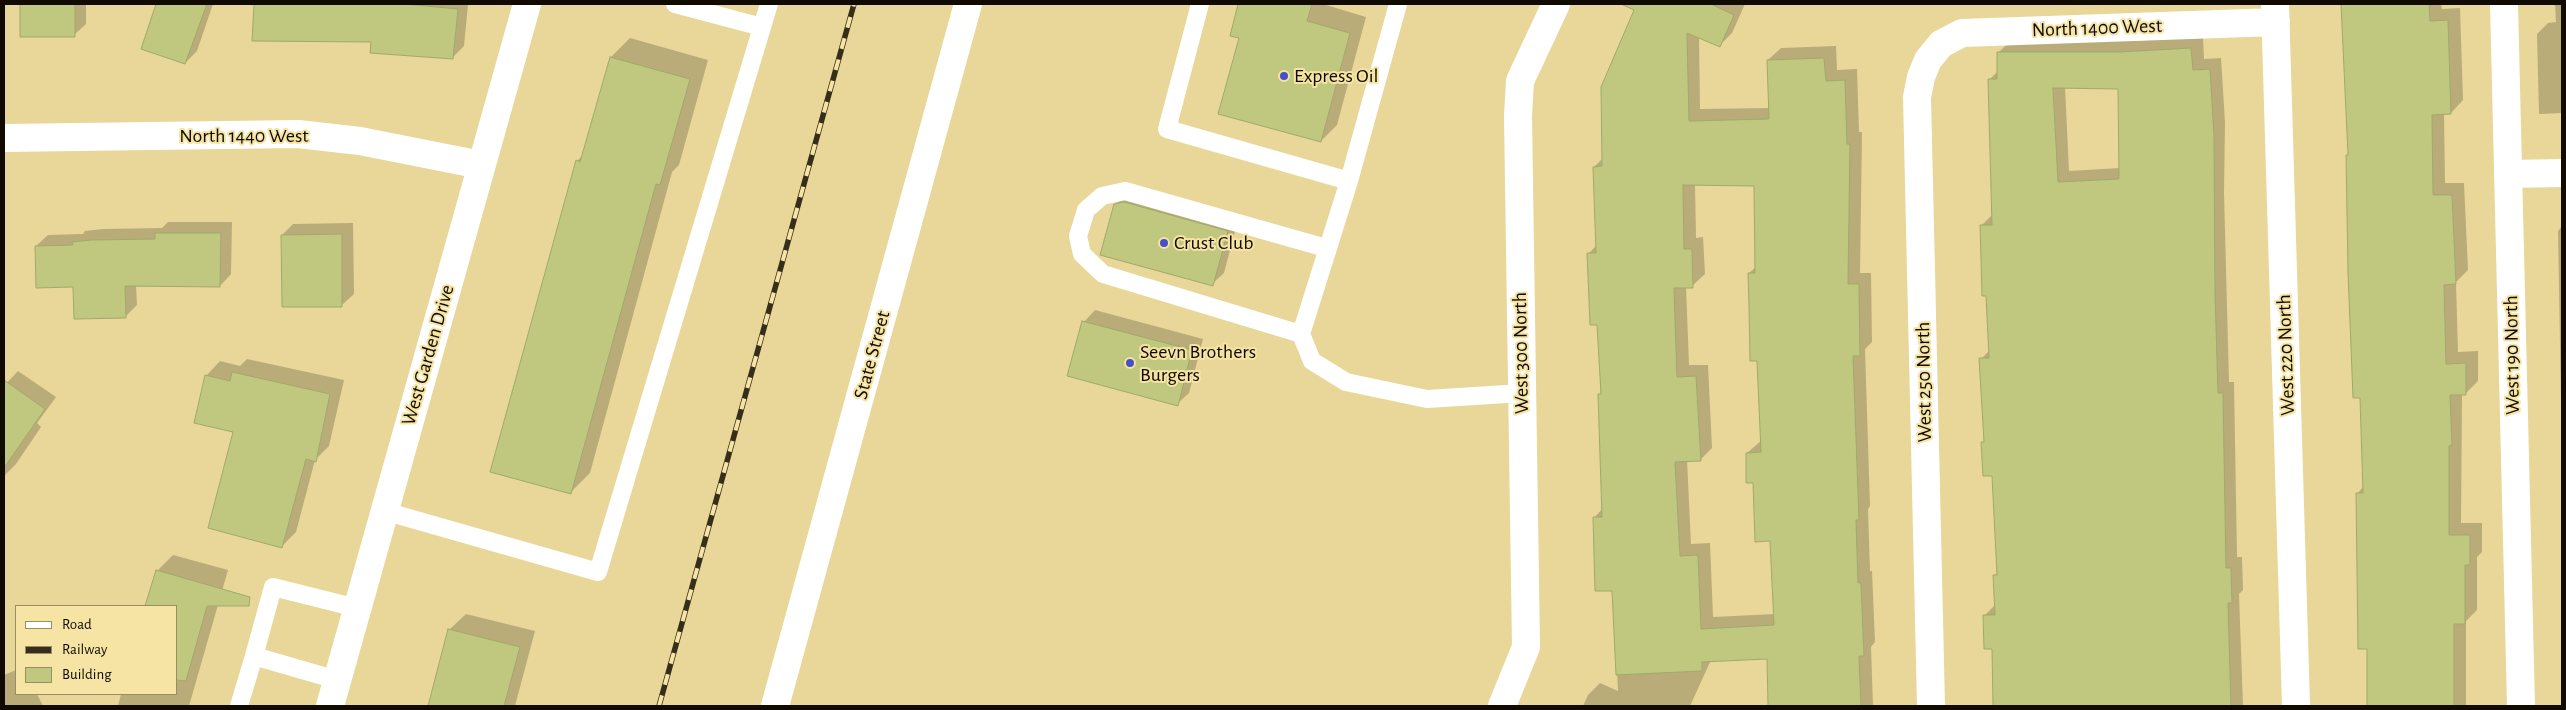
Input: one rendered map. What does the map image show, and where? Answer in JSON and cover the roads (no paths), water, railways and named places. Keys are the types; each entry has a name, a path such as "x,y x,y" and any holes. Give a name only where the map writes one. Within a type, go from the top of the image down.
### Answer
{"street":[{"name":"West Garden Drive","path":"330,706 527,4"},
{"name":"State Street","path":"775,706 968,4"},
{"name":"West 300 North","path":"1502,706 1526,647 1518,116 1520,81 1556,4"},
{"name":"West 190 North","path":"2504,4 2521,706"},
{"name":"North 1400 West","path":"1928,60 1941,44 1962,34 2276,13"},
{"name":"West 220 North","path":"2276,13 2296,706"},
{"name":"West 250 North","path":"1928,60 1921,77 1917,97 1931,706"},
{"name":"North 1440 West","path":"4,138 298,134 360,141 482,166"},
{"path":"2508,174 2562,173"}],"lane":[{"path":"675,4 762,27"},
{"path":"384,511 598,572 769,4"},
{"path":"1200,4 1167,129 1349,181"},
{"path":"1398,4 1349,181 1326,248 1301,334 1312,361 1346,382 1427,400 1522,393"},
{"path":"1301,334 1103,274 1082,254 1078,236 1086,210 1102,196 1125,191 1326,248"},
{"path":"239,706 273,587 357,608"},
{"path":"254,656 337,680"}],"railway":[{"path":"659,706 854,4"}],"place":[{"name":"Express Oil","path":"1284,76"},
{"name":"Crust Club","path":"1164,243"},
{"name":"Seevn Brothers Burgers","path":"1130,363"}]}
